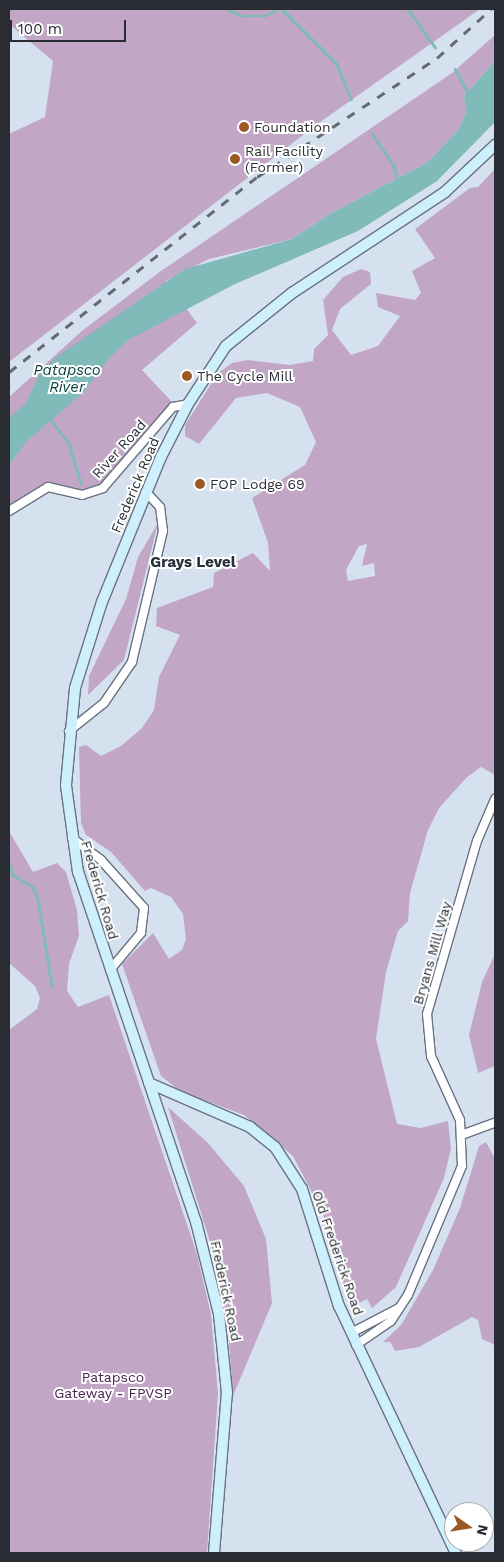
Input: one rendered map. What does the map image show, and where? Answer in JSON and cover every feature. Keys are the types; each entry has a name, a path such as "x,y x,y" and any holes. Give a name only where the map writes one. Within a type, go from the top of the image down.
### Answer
{"main road":[{"name":"Frederick Road","path":"214,1553 227,1407 221,1332 205,1252 110,970 71,838 66,785 68,732 89,637 146,492 188,404 239,332 445,192 495,146"},
{"name":"Old Frederick Road","path":"148,1083 250,1127 275,1147 312,1212 331,1284 356,1345 456,1553"}],"street":[{"name":"River Road","path":"9,511 48,487 82,494 103,488 173,406 188,404"},
{"path":"68,732 104,703 132,662 163,531 160,507 146,492"},
{"name":"Bryans Mill Way","path":"356,1345 391,1321 399,1308 453,1195 462,1166 464,1134 431,1056 427,1014 477,842 495,799"},
{"path":"71,838 101,860 144,908 142,933 110,970"},
{"path":"464,1134 495,1123"},
{"path":"351,1333 399,1308"}],"green space":[{"path":"9,9 480,9 316,125 9,362 9,134 45,117 53,61 9,24"},
{"path":"495,35 495,61 464,96 466,113 459,129 427,163 333,212 292,239 209,259 166,281 197,323 142,370 173,403 101,484 82,490 47,483 9,506 9,397 83,330 161,271 452,73"},
{"path":"495,169 495,775 481,767 467,777 439,808 428,830 410,893 408,921 398,931 386,972 376,1039 397,1124 421,1128 448,1121 451,1148 444,1178 396,1287 372,1308 367,1299 350,1308 323,1214 293,1156 244,1115 180,1091 161,1076 122,964 153,933 169,959 182,950 186,939 183,914 171,897 151,888 145,891 111,852 86,835 81,823 79,747 86,745 101,756 121,746 142,728 154,710 159,677 180,635 156,626 157,608 213,587 214,573 253,553 270,571 268,543 252,498 305,465 316,442 300,407 267,393 236,398 199,444 185,436 185,425 218,373 232,363 248,360 289,365 313,361 314,349 328,335 323,300 343,277 361,269 370,272 371,284 340,309 332,330 351,355 378,346 400,316 378,307 376,293 415,300 421,293 412,271 435,258 415,229 470,188 478,187","holes":["367,544 362,566 374,563 375,576 348,581 346,570 359,546"]},
{"path":"158,523 124,660 88,695 89,676 126,599 138,557"},
{"name":"Patapsco Gateway - FPVSP","path":"9,831 33,872 57,863 66,872 77,910 79,936 69,964 67,991 78,1007 109,995 197,1254 211,1315 218,1394 207,1553 9,1553 9,1030 37,1009 40,998 35,986 9,963"},
{"path":"495,954 495,1066 478,1073 469,1035 482,982"},
{"path":"168,1107 208,1143 244,1186 266,1239 272,1303 233,1396 228,1328 216,1261"},
{"path":"486,1142 495,1159 495,1345 482,1339 478,1320 472,1317 419,1347 395,1351 390,1342 383,1342 401,1325 433,1270 460,1208 479,1146"}],"water":[{"name":"Patapsco River","path":"495,61 495,122 437,181 358,231 233,285 130,339 110,357 83,393 26,442 9,465 9,418 26,403 39,375 55,358 185,269 292,239 333,212 427,163 459,129 466,113 464,96"}],"waterway":[{"path":"153,9 180,9"},
{"path":"191,9 201,9"},
{"path":"227,9 242,16 264,16 278,9"},
{"path":"282,9 337,64 351,99"},
{"path":"408,9 435,47"},
{"path":"455,69 469,94"},
{"path":"372,133 394,166 398,181"},
{"path":"51,420 69,443 81,483"},
{"path":"9,862 13,875 33,887 38,898 52,986"}],"railway":[{"path":"9,372 257,177 437,58 491,9"}],"place":[{"name":"Foundation","path":"244,127"},
{"name":"Rail Facility (Former)","path":"235,159"},
{"name":"The Cycle Mill","path":"187,376"},
{"name":"FOP Lodge 69","path":"200,484"}],"district":[{"name":"Grays Level","path":"193,563"}]}
